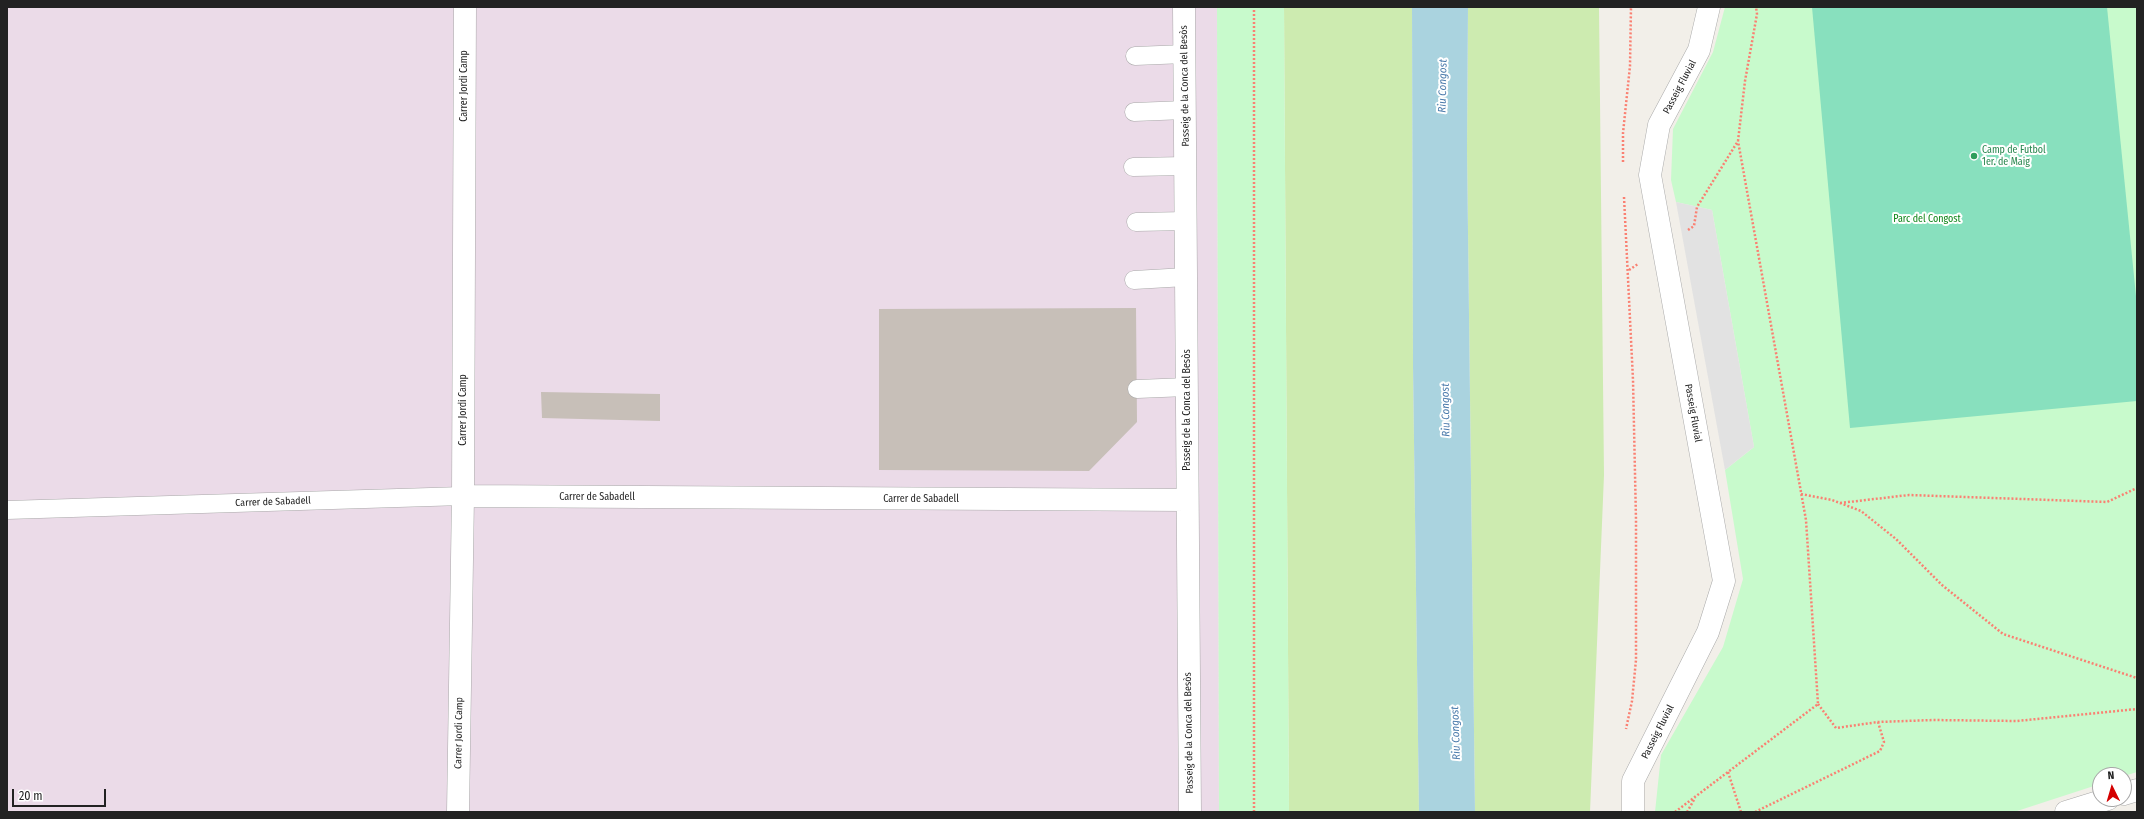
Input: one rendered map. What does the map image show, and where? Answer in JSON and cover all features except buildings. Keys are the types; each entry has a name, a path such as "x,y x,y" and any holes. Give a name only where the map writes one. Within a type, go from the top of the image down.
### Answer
{"street":[{"name":"Carrer Jordi Camp","path":"458,812 463,496 465,7"},
{"name":"Passeig de la Conca del Besòs","path":"1184,7 1190,812"},
{"name":"Passeig Fluvial","path":"1633,812 1633,781 1708,632 1724,581 1650,175 1659,125 1699,50 1709,7"},
{"name":"Carrer de Sabadell","path":"463,496 1187,500"},
{"path":"2066,812 2092,804"}],"lane":[{"path":"1135,56 1185,54"},
{"path":"1134,112 1185,110"},
{"path":"1134,167 1186,166"},
{"path":"1136,222 1186,221"},
{"path":"1134,280 1186,278"},
{"path":"1137,389 1187,387"},
{"name":"Carrer de Sabadell","path":"7,510 463,496"}],"path":[{"path":"1254,7 1254,812"},
{"path":"1623,164 1623,133 1630,66 1631,7"},
{"path":"1756,7 1757,14 1745,81 1738,141 1806,520 1818,704 1836,728 1878,722 1933,720 2017,721 2137,709"},
{"path":"1629,270 1694,226 1697,207 1738,141"},
{"path":"1624,193 1629,270 1635,489 1636,660 1632,701 1626,731"},
{"path":"1840,503 1909,495 2107,502 2137,488"},
{"path":"1801,494 1840,503 1861,511 1896,539 1942,585 2003,634 2137,678"},
{"path":"1675,812 1818,704"},
{"path":"1755,812 1880,751 1884,742 1878,722"},
{"path":"1728,772 1741,812"},
{"path":"1687,812 1696,796"}],"shaded area":[{"path":"7,7 1217,7 1219,812 7,812"},
{"path":"1676,202 1712,210 1754,447 1725,470"}],"green space":[{"path":"1217,7 1284,7 1289,812 1219,812"},
{"path":"1284,7 1412,7 1413,367 1419,812 1289,812"},
{"path":"1468,7 1599,7 1604,475 1590,812 1475,812 1467,149"},
{"name":"Parc del Congost","path":"1725,7 2137,7 2137,772 2132,774 2132,767 2092,767 2092,787 2014,812 1655,812 1661,755 1723,647 1743,579 1725,470 1754,447 1712,210 1676,202 1671,180 1673,129 1713,52"},
{"name":"Camp de Futbol 1er. de Maig","path":"1812,7 2107,7 2137,306 2137,401 1850,428"}],"water":[{"name":"Riu Congost","path":"1412,7 1468,7 1467,149 1475,812 1419,812 1413,367"}],"place":[{"name":"Camp de Futbol 1er. de Maig","path":"1974,156"}]}
